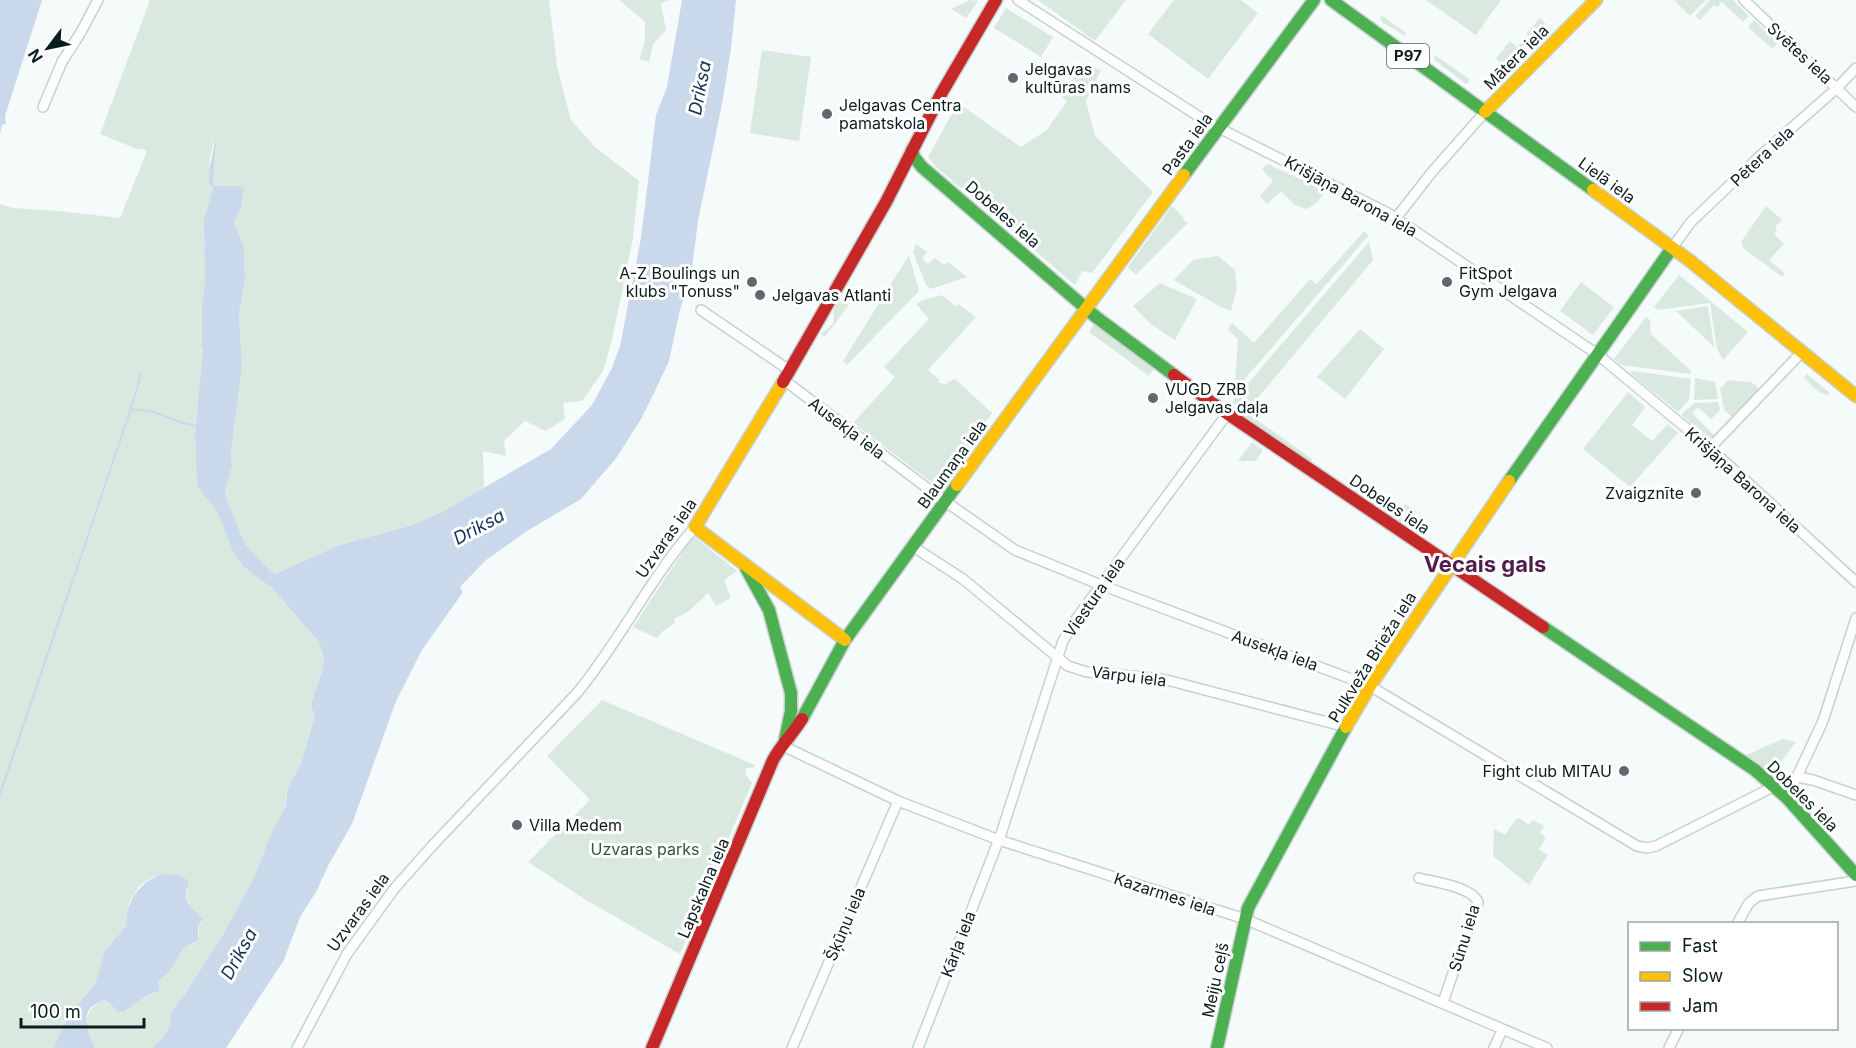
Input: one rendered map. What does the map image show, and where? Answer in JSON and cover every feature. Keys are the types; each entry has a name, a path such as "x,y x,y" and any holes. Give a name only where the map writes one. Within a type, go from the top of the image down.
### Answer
{"street":[{"path":"43,107 62,62 98,0"},
{"name":"Uzvaras iela","path":"297,1048 338,969 394,888 583,687 671,558 695,527 886,202 949,81 996,0"},
{"name":"Krišjāņa Barona iela","path":"1018,0 1219,128 1271,152 1396,218 1596,354 1710,448 1856,582"},
{"name":"Pasta iela","path":"1086,308 1314,0"},
{"name":"Lielā iela","path":"1331,0 1672,249 1856,396"},
{"name":"Mātera iela","path":"1485,112 1596,0"},
{"name":"Svētes iela","path":"1744,0 1856,107"},
{"name":"Pētera iela","path":"1672,249 1691,222 1856,68"},
{"path":"1396,218 1432,172 1485,112"},
{"name":"Dobeles iela","path":"912,150 914,157 922,167 1118,334 1227,414 1647,695 1755,770 1787,798 1856,875"},
{"name":"Pulkveža Brieža iela","path":"1245,919 1248,908 1370,686 1596,354 1672,249"},
{"name":"Blaumaņa iela","path":"845,640 1086,308"},
{"name":"Ausekļa iela","path":"701,310 945,501 1015,550 1101,585 1370,686 1642,848 1656,846 1773,785"},
{"path":"1710,448 1802,352"},
{"name":"Viestura iela","path":"999,840 1063,641 1076,619 1227,414"},
{"name":"Lapskalna iela","path":"695,527 845,640 792,735 783,743"},
{"name":"Vārpu iela","path":"912,546 963,579 1068,666 1088,672 1163,679 1346,727"},
{"name":"Lapskalna iela","path":"652,1048 783,743 791,711 791,693 769,610 742,562"},
{"path":"769,610 773,602 786,594"},
{"path":"1787,798 1823,721 1856,618"},
{"name":"Kazarmes iela","path":"783,743 898,801 999,840 1245,919 1547,1048"},
{"path":"1797,777 1856,795"},
{"name":"Šķūņu iela","path":"792,1048 898,801"},
{"name":"Kārļa iela","path":"918,1048 999,840"},
{"name":"Sūnu iela","path":"1419,878 1463,890 1472,894 1478,902 1443,1002"},
{"path":"1738,922 1749,903 1758,896 1856,881"},
{"name":"Meiju ceļš","path":"1216,1048 1245,919"},
{"path":"1494,1048 1502,1030"},
{"path":"1669,1048 1678,1030"}],"green space":[{"path":"150,0 549,0 557,66 571,120 595,147 639,181 633,238 612,340 603,371 582,401 563,403 565,419 545,431 525,421 504,441 506,456 483,451 484,488 442,512 412,525 337,546 273,574 245,544 225,492 232,466 231,452 242,367 239,313 246,276 244,247 234,222 242,186 215,186 213,184 214,142 209,171 213,189 204,219 205,280 200,347 203,348 195,434 197,487 216,509 234,554 245,568 272,588 319,642 324,659 311,707 315,715 301,764 286,797 285,808 272,831 254,878 222,936 171,1012 169,1027 153,1048 95,1048 87,1028 87,1017 100,1001 107,1000 120,1013 149,994 160,991 158,981 169,972 183,949 194,943 199,935 198,926 202,922 202,917 191,909 186,895 189,886 186,879 173,875 149,879 136,891 129,905 126,926 106,951 94,986 67,1023 54,1048 0,1048 0,204 13,208 120,218 147,151 100,134"},
{"path":"619,0 669,0 661,4 666,30 653,44 649,62 639,59 645,42 645,22"},
{"path":"970,0 978,1 966,18 951,9"},
{"path":"1038,0 1126,0 1095,41"},
{"path":"1174,0 1241,0 1258,13 1208,79 1148,34"},
{"path":"1426,0 1501,0 1476,35"},
{"path":"1674,0 1706,0 1690,16"},
{"path":"1710,0 1733,0 1749,16 1743,22 1722,2 1717,7 1714,5 1700,20 1695,16"},
{"path":"1006,8 1053,37 1041,57 994,28"},
{"path":"1382,16 1405,32 1405,36 1382,22 1380,17"},
{"path":"1540,18 1546,24 1531,38 1526,34"},
{"path":"1754,20 1778,43 1772,49 1748,27"},
{"path":"1525,39 1527,42 1502,66 1496,58 1510,41 1517,47"},
{"path":"762,50 811,57 799,141 750,133"},
{"path":"1435,55 1469,79 1468,83 1466,84 1436,61"},
{"path":"1081,66 1101,70 1086,101 1095,136 1153,192 1092,273 1082,271 1075,285 935,166 928,157 958,103 1021,147 1047,130 1067,101 1062,97"},
{"path":"1510,68 1512,70 1496,88 1491,89 1486,86 1495,77"},
{"path":"1268,164 1325,191 1322,197 1306,209 1295,205 1281,191 1267,204 1260,196 1273,181 1262,169"},
{"path":"1172,206 1188,223 1136,275 1128,267"},
{"path":"1766,206 1782,220 1775,227 1777,230 1774,234 1784,244 1769,260 1785,273 1782,277 1743,248 1741,242"},
{"path":"1364,231 1369,235 1238,387 1235,382 1238,339 1228,329 1232,323 1254,343 1310,279 1317,284"},
{"path":"1369,242 1373,260 1246,412 1312,459 1311,461 1396,518 1405,504 1417,511 1404,528 1244,419 1241,411 1230,410 1228,407"},
{"path":"916,244 927,252 922,258 928,264 935,258 944,265 948,262 967,277 931,289 926,285 913,252"},
{"path":"909,255 919,291 847,365 843,361"},
{"path":"1218,256 1235,270 1237,288 1231,311 1174,280 1193,260"},
{"path":"1679,275 1748,332 1723,360 1717,349 1710,303 1657,310 1654,307"},
{"path":"1581,282 1614,307 1593,335 1560,311"},
{"path":"1160,283 1197,299 1175,340 1152,325 1133,306"},
{"path":"941,295 976,317 928,370 940,380 937,382 945,384 955,379 992,413 939,488 853,423 895,377 884,367 929,319 916,304"},
{"path":"841,296 849,305 825,337 821,334 833,324 834,308"},
{"path":"1708,306 1714,346 1714,347 1676,311"},
{"path":"1646,317 1650,320 1651,334 1691,371 1691,374 1621,365 1614,359"},
{"path":"1095,322 1155,368 1149,376 1089,332"},
{"path":"1360,329 1384,349 1345,399 1317,377"},
{"path":"1633,371 1691,379 1689,400 1678,412 1630,373"},
{"path":"1807,374 1830,393 1829,395 1812,386 1804,377"},
{"path":"1695,378 1715,382 1718,399 1694,400"},
{"path":"1728,380 1751,382 1761,390 1733,418 1724,409 1720,389"},
{"path":"1628,392 1645,407 1632,425 1652,441 1668,424 1678,433 1630,487 1583,449"},
{"path":"1718,402 1720,410 1711,419 1698,407 1692,413 1715,436 1712,440 1681,415 1694,403"},
{"path":"1252,442 1263,450 1256,461 1238,461"},
{"path":"692,538 696,538 737,571 724,580 731,598 716,606 708,593 688,612 674,619 675,623 657,638 633,627"},
{"name":"Uzvaras parks","path":"602,700 755,765 753,768 746,768 746,775 752,783 680,954 586,900 528,862 590,800 547,756"},
{"path":"1783,739 1796,742 1772,773 1746,755"},
{"path":"1519,818 1529,825 1533,820 1544,826 1540,833 1546,838 1539,849 1548,855 1529,885 1493,856 1494,829 1505,835"}],"water":[{"path":"0,0 42,0 5,116 6,124 2,125 0,133"},
{"name":"Driksa","path":"682,0 736,0 731,49 698,221 691,276 680,310 669,361 641,419 617,457 581,499 527,531 486,560 460,587 463,592 422,650 396,701 352,824 300,917 284,960 226,1048 153,1048 169,1027 171,1012 222,936 254,878 272,831 285,808 288,788 301,764 315,715 311,707 324,659 319,642 272,588 245,568 234,554 216,509 197,487 195,434 203,348 200,347 205,280 204,219 213,189 209,181 209,170 216,138 213,184 244,188 241,207 234,222 244,247 246,276 239,313 242,367 231,452 232,466 225,492 245,544 274,574 337,546 412,525 442,512 551,449 592,405 612,368 620,346 641,238 656,115 667,87"},
{"path":"162,874 177,875 188,880 187,899 190,906 203,919 198,926 198,940 183,949 169,972 158,981 160,991 149,994 123,1012 118,1012 104,1000 90,1009 86,1020 95,1048 54,1048 61,1031 95,984 105,951 126,926 128,908 134,895 146,882"}],"waterway":[{"path":"131,409 141,374"},
{"path":"0,794 131,409 154,412 196,426"}],"traffic: fast":[{"path":"1184,175 1314,0"},
{"path":"1331,0 1593,190"},
{"path":"912,150 914,157 922,167 1096,317 1174,375"},
{"path":"1509,481 1672,248"},
{"path":"802,719 845,640 957,485"},
{"path":"746,568 769,610 791,693 791,711 785,740"},
{"path":"1543,627 1755,770 1787,798 1856,875"},
{"path":"1217,1048 1248,908 1346,727"}],"traffic: slow":[{"path":"1485,112 1596,0"},
{"path":"957,485 1184,175"},
{"path":"1593,190 1689,260 1856,396"},
{"path":"783,382 695,527 845,640"},
{"path":"1346,727 1370,686 1509,481"}],"traffic: jam":[{"path":"783,382 886,202 941,94 996,0"},
{"path":"1174,375 1222,410 1543,627"},
{"path":"652,1048 773,760 802,719"}],"place":[{"name":"Jelgavas kultūras nams","path":"1013,78"},
{"name":"Jelgavas Centra pamatskola","path":"827,114"},
{"name":"A-Z Boulings un klubs \"Tonuss\"","path":"752,282"},
{"name":"FitSpot Gym Jelgava","path":"1447,282"},
{"name":"Jelgavas Atlanti","path":"760,295"},
{"name":"VUGD ZRB Jelgavas daļa","path":"1153,398"},
{"name":"Zvaigznīte","path":"1696,493"},
{"name":"Fight club MITAU","path":"1624,771"},
{"name":"Villa Medem","path":"517,825"}],"district":[{"name":"Vecais gals","path":"1485,564"}]}
